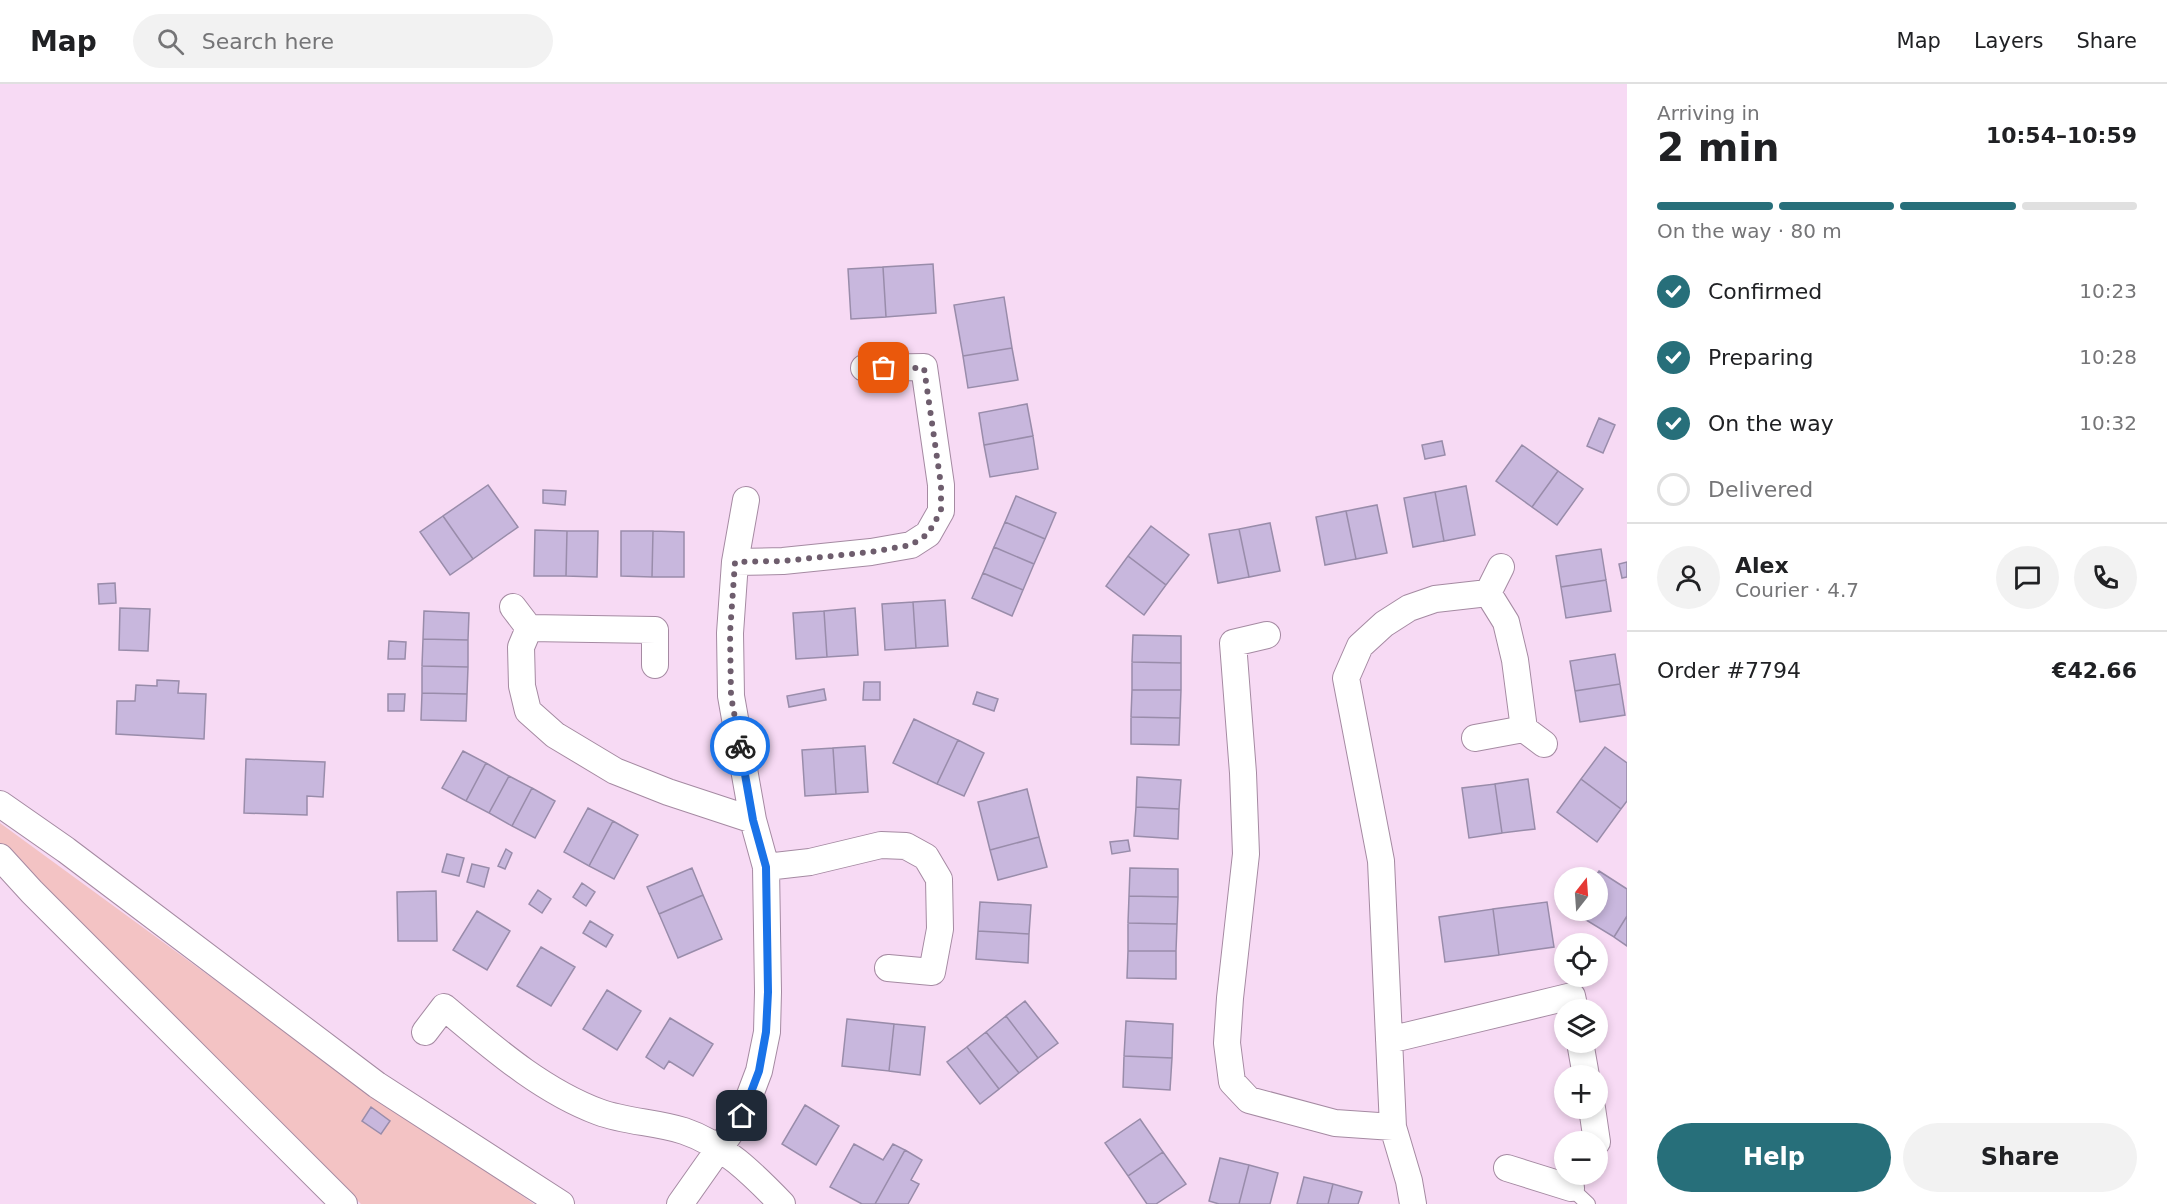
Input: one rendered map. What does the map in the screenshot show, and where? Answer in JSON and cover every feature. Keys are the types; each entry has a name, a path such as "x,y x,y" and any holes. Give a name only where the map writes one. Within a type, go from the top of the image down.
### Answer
{"street":[{"path":"735,562 783,561 871,552 911,545 928,534 941,511 941,485 924,368 864,368"},
{"path":"680,1204 742,1116 759,1071 766,1032 768,992 766,867 753,820 731,696 730,633 735,562 746,500"},
{"path":"1488,593 1501,567"},
{"path":"1488,593 1506,622 1515,660 1524,729 1544,744"},
{"path":"1413,1204 1393,1127 1381,861 1346,678 1360,646 1384,624 1409,608 1435,599 1488,593"},
{"path":"513,607 529,628"},
{"path":"529,628 520,647 522,686 528,711 555,735 615,771 668,792 753,820"},
{"path":"529,628 655,630 655,664"},
{"path":"1267,635 1233,644 1243,772 1246,854 1237,916 1229,1009 1227,1043 1232,1082 1249,1101 1335,1123 1393,1127"},
{"path":"1475,738 1524,729"},
{"path":"0,804 66,850 377,1085 561,1204"},
{"path":"766,867 810,862 881,845 906,846 926,857 939,879 940,929 932,972 888,968"},
{"path":"0,857 48,909 344,1204"},
{"path":"1560,999 1572,996 1573,999"},
{"path":"1389,1040 1554,1000"},
{"path":"425,1032 444,1007 511,1062 562,1095 600,1112 683,1130 720,1147 782,1204"},
{"path":"1507,1168 1578,1193"}],"shaded area":[{"path":"0,823 278,1026 534,1204 361,1204 0,845"}],"building":[{"path":"933,264 936,313 886,317 883,267"},
{"path":"883,267 886,317 851,319 848,269"},
{"path":"1004,297 1012,348 963,356 954,305"},
{"path":"1012,348 1018,380 968,388 963,356"},
{"path":"1027,404 1033,436 984,445 979,413"},
{"path":"1599,418 1615,425 1603,453 1587,446"},
{"path":"1033,436 1038,469 990,477 984,445"},
{"path":"1442,441 1445,455 1425,459 1422,445"},
{"path":"1522,445 1558,471 1532,507 1496,481"},
{"path":"1558,471 1583,489 1557,525 1532,507"},
{"path":"488,485 518,527 473,559 443,516"},
{"path":"1466,486 1475,535 1444,541 1435,492"},
{"path":"543,490 566,491 565,505 543,503"},
{"path":"1435,492 1444,541 1413,547 1404,498"},
{"path":"1016,496 1056,513 1045,539 1005,522"},
{"path":"1377,505 1387,553 1356,559 1346,511"},
{"path":"1346,511 1356,559 1325,565 1316,517"},
{"path":"443,516 473,559 450,575 420,532"},
{"path":"1005,522 1045,539 1034,564 994,547"},
{"path":"1270,523 1280,571 1249,577 1239,529"},
{"path":"1151,526 1189,555 1166,585 1128,556"},
{"path":"1239,529 1249,577 1218,583 1209,534"},
{"path":"535,530 567,531 566,576 534,576"},
{"path":"567,531 598,531 597,577 566,576"},
{"path":"621,531 653,531 652,577 621,576"},
{"path":"653,531 684,532 684,577 652,577"},
{"path":"994,547 1034,564 1023,590 983,573"},
{"path":"1601,549 1606,580 1561,587 1556,556"},
{"path":"1128,556 1166,585 1144,615 1106,586"},
{"path":"1627,562 1627,577 1622,578 1619,564"},
{"path":"983,573 1023,590 1012,616 972,598"},
{"path":"1606,580 1611,611 1566,618 1561,587"},
{"path":"115,583 116,603 99,604 98,584"},
{"path":"945,600 948,646 916,648 913,602"},
{"path":"913,602 916,648 885,650 882,604"},
{"path":"120,608 150,609 148,651 119,650"},
{"path":"855,608 858,655 827,657 824,611"},
{"path":"424,611 469,613 468,640 423,639"},
{"path":"824,611 827,657 796,659 793,613"},
{"path":"1133,635 1181,636 1181,663 1132,662"},
{"path":"423,639 468,640 468,667 422,666"},
{"path":"389,641 406,642 405,659 388,659"},
{"path":"1615,654 1620,684 1575,691 1570,661"},
{"path":"1132,662 1181,663 1181,690 1132,690"},
{"path":"422,666 468,667 467,694 422,693"},
{"path":"157,680 179,681 178,693 206,694 204,739 116,734 117,701 135,701 136,685 157,686"},
{"path":"864,682 880,682 880,700 863,700"},
{"path":"1620,684 1625,715 1580,722 1575,691"},
{"path":"824,689 826,700 789,707 787,696"},
{"path":"1132,690 1181,690 1180,718 1131,717"},
{"path":"977,692 998,699 994,711 973,704"},
{"path":"422,693 467,694 466,721 421,720"},
{"path":"388,694 405,694 404,711 388,711"},
{"path":"1131,717 1180,718 1179,745 1131,744"},
{"path":"914,719 958,740 937,784 893,763"},
{"path":"958,740 984,753 964,796 937,784"},
{"path":"865,746 868,792 836,794 833,748"},
{"path":"1605,747 1627,763 1627,801 1621,809 1581,779"},
{"path":"833,748 836,794 805,796 802,750"},
{"path":"463,751 486,763 466,801 442,788"},
{"path":"246,759 325,762 323,797 307,796 307,815 244,813"},
{"path":"486,763 509,776 489,813 466,801"},
{"path":"509,776 532,788 512,826 489,813"},
{"path":"1137,777 1181,780 1179,809 1136,807"},
{"path":"1528,779 1535,829 1502,833 1495,784"},
{"path":"1581,779 1621,809 1597,842 1557,812"},
{"path":"1495,784 1502,833 1469,838 1462,788"},
{"path":"532,788 555,801 535,838 512,826"},
{"path":"1027,789 1039,837 990,850 978,802"},
{"path":"1136,807 1179,809 1178,839 1134,836"},
{"path":"588,808 613,821 589,866 564,852"},
{"path":"613,821 638,835 614,879 589,866"},
{"path":"1039,837 1047,867 998,880 990,850"},
{"path":"1128,840 1130,851 1112,854 1110,842"},
{"path":"506,849 512,853 505,869 498,866"},
{"path":"447,854 464,858 459,876 442,872"},
{"path":"472,864 489,868 484,887 467,882"},
{"path":"692,868 703,895 659,914 647,887"},
{"path":"1130,868 1178,869 1178,897 1129,896"},
{"path":"1608,877 1627,889 1627,916 1614,937 1588,921 1608,921"},
{"path":"582,883 595,892 586,906 573,897"},
{"path":"538,890 551,899 542,913 529,904"},
{"path":"436,891 437,941 398,941 397,892"},
{"path":"703,895 722,939 678,958 659,914"},
{"path":"1129,896 1178,897 1177,924 1128,923"},
{"path":"980,902 1031,905 1029,934 978,931"},
{"path":"1547,902 1554,947 1499,955 1493,909"},
{"path":"1493,909 1499,955 1445,962 1439,917"},
{"path":"477,911 510,931 487,970 453,950"},
{"path":"1627,916 1627,946 1614,937"},
{"path":"590,921 613,935 606,947 583,933"},
{"path":"1128,923 1177,924 1176,951 1128,951"},
{"path":"978,931 1029,934 1028,963 976,959"},
{"path":"541,947 575,967 551,1006 517,986"},
{"path":"1128,951 1176,951 1176,979 1127,978"},
{"path":"607,990 641,1011 617,1050 583,1029"},
{"path":"1025,1001 1058,1043 1038,1058 1006,1016"},
{"path":"1006,1016 1038,1058 1019,1073 986,1032"},
{"path":"670,1018 713,1044 693,1076 669,1061 664,1069 646,1057"},
{"path":"847,1019 894,1024 889,1071 842,1066"},
{"path":"1126,1021 1173,1024 1172,1058 1124,1056"},
{"path":"894,1024 925,1027 920,1075 889,1071"},
{"path":"986,1032 1019,1073 999,1089 967,1047"},
{"path":"967,1047 999,1089 980,1104 947,1062"},
{"path":"1124,1056 1172,1058 1170,1090 1123,1087"},
{"path":"805,1105 839,1126 816,1165 782,1144"},
{"path":"371,1107 390,1121 381,1134 362,1121"},
{"path":"1140,1119 1163,1152 1128,1176 1105,1143"},
{"path":"854,1144 883,1160 893,1144 905,1150 875,1204 862,1204 830,1187"},
{"path":"905,1150 922,1160 911,1180 919,1184 908,1204 875,1204"},
{"path":"1163,1152 1186,1184 1156,1204 1147,1204 1128,1176"},
{"path":"1220,1158 1249,1165 1239,1204 1219,1204 1209,1201"},
{"path":"1249,1165 1278,1173 1270,1204 1239,1204"},
{"path":"1304,1177 1333,1184 1328,1204 1297,1204"},
{"path":"1333,1184 1362,1192 1358,1204 1328,1204"}],"way so far":[{"path":"740,746 731,696 730,633 735,562 783,561 871,552 911,545 928,534 941,511 941,485 924,368 884,368"}],"route":[{"path":"740,746 753,820 766,867 768,992 766,1032 759,1071 742,1116"}]}
